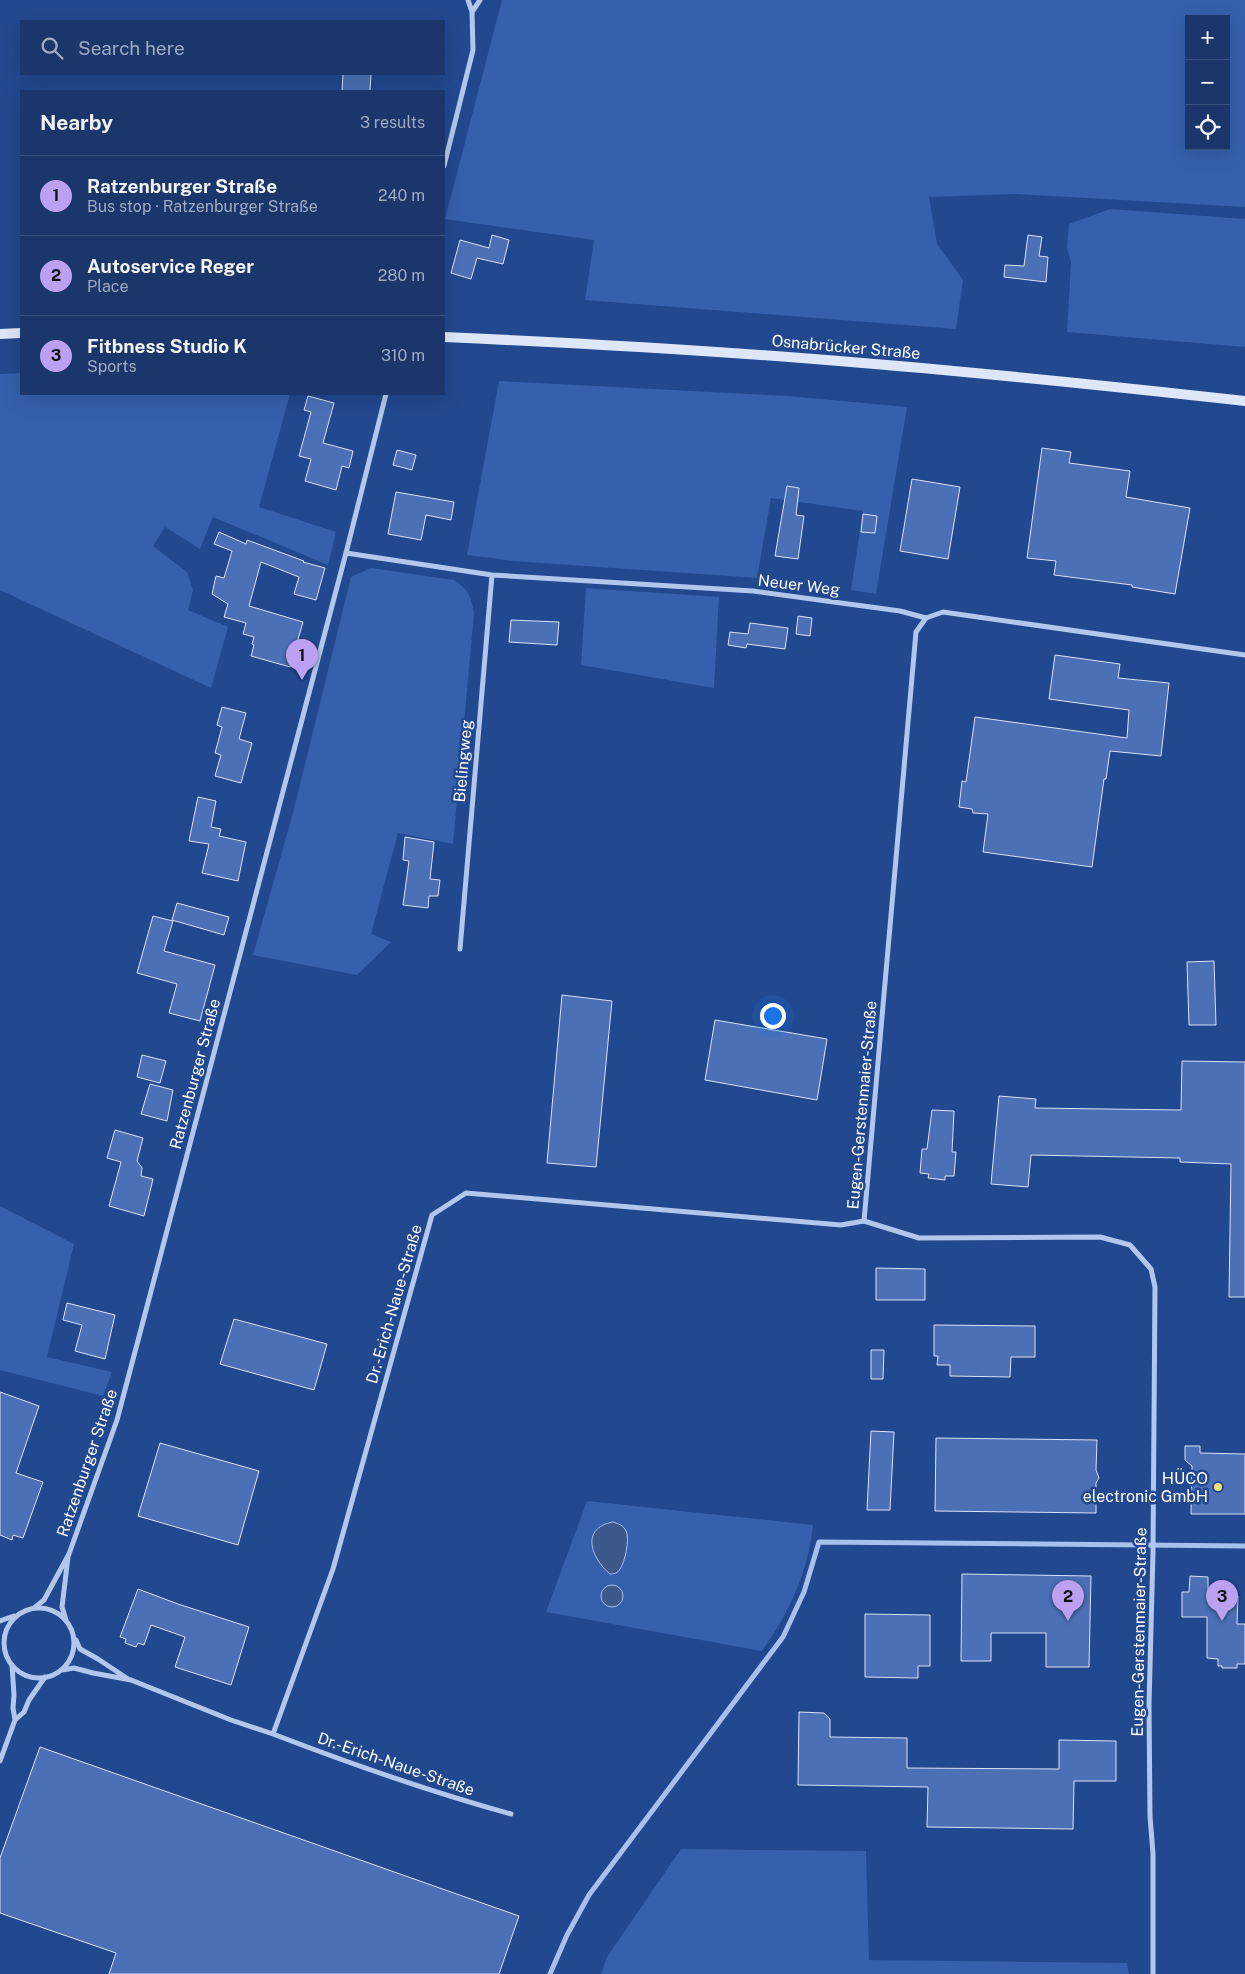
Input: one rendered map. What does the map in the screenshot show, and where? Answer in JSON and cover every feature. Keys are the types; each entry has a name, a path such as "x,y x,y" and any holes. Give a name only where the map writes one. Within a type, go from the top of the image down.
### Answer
{"main road":[{"path":"0,334 20,333"},
{"name":"Osnabrücker Straße","path":"445,337 612,345 839,361 1089,384 1245,401"}],"street":[{"path":"445,162 473,50 472,12 468,0"},
{"path":"472,12 480,0"},
{"name":"Ratzenburger Straße","path":"69,1554 117,1420 346,554 386,395"},
{"name":"Neuer Weg","path":"346,554 492,574 753,591 900,611 926,618 943,612 1245,655"},
{"name":"Bielingweg","path":"460,949 492,574"},
{"name":"Eugen-Gerstenmaier-Straße","path":"926,618 916,632 864,1221 919,1238 1100,1237 1130,1245 1151,1269 1155,1287 1153,1552 1149,1705 1150,1816 1153,1854 1153,1974"},
{"name":"Dr.-Erich-Naue-Straße","path":"274,1734 333,1569 432,1215 466,1193 841,1225 864,1221"},
{"path":"0,1621 34,1608 44,1600 69,1554"},
{"path":"69,1554 62,1607 80,1649 98,1658 130,1680"},
{"path":"34,1608 51,1610 66,1620"},
{"path":"17,1615 6,1630 2,1647 12,1665 27,1676 46,1677 62,1670 74,1668 130,1680"},
{"path":"62,1670 73,1654 74,1636"},
{"path":"0,1760 14,1720 12,1708 14,1695 12,1665"},
{"path":"14,1720 24,1712 29,1700 46,1677"},
{"name":"Dr.-Erich-Naue-Straße","path":"130,1680 231,1720 339,1759 511,1814"}],"shaded area":[{"path":"502,0 1245,0 1245,207 1016,194 929,197 937,244 963,280 956,329 585,300 594,240 445,219"},
{"path":"1110,209 1245,219 1245,347 1067,332 1071,262 1067,248 1069,224"},
{"path":"20,373 20,395 290,395 259,507 336,532 328,565 213,517 200,549 165,527 153,546 187,572 193,590 188,610 228,627 211,688 0,590 0,374"},
{"path":"499,381 788,396 907,407 876,594 851,590 863,511 771,498 757,578 513,561 467,555"},
{"path":"371,568 454,580 468,594 474,613 453,844 398,833 371,934 391,942 357,975 253,955 294,809 351,577"},
{"path":"586,588 719,597 714,688 581,665"},
{"path":"0,1206 74,1244 47,1357 112,1372 103,1396 0,1370"},
{"path":"587,1501 813,1525 807,1559 796,1591 781,1622 762,1651 546,1612"},
{"path":"613,1522 625,1529 627,1545 624,1561 620,1569 616,1573 610,1574 598,1560 592,1544 596,1530 603,1525"},
{"path":"612,1585 620,1588 623,1596 620,1604 612,1607 604,1604 601,1596 604,1588"},
{"path":"681,1849 866,1851 869,1960 1127,1963 1129,1974 601,1974 607,1957"}],"building":[{"path":"343,75 371,75 370,90 342,90"},
{"path":"492,235 509,240 503,264 477,258 471,279 451,273 460,240 489,248"},
{"path":"1028,235 1042,237 1039,256 1048,257 1046,282 1004,277 1005,265 1024,266"},
{"path":"308,396 334,403 323,443 353,451 349,468 342,466 336,490 305,481 311,459 299,456 311,412 304,410"},
{"path":"1042,448 1071,452 1069,463 1130,471 1126,497 1190,508 1175,594 1132,587 1132,585 1054,575 1056,561 1027,558"},
{"path":"397,450 416,455 412,470 393,465"},
{"path":"912,479 960,487 948,559 900,551"},
{"path":"787,486 799,488 796,515 804,516 798,559 775,556"},
{"path":"396,492 454,502 451,520 426,515 421,540 388,534"},
{"path":"863,514 877,516 875,533 861,532"},
{"path":"219,532 246,544 247,540 303,562 325,568 316,600 294,594 299,577 261,562 249,606 303,622 290,667 251,656 254,637 243,634 246,623 224,617 228,604 212,594 216,576 224,578 232,551 214,544"},
{"path":"798,616 812,618 810,636 796,634"},
{"path":"511,620 559,622 557,645 509,642"},
{"path":"750,623 788,628 785,649 747,644 746,648 728,645 730,632 748,634"},
{"path":"1055,655 1120,664 1118,678 1169,683 1161,756 1110,751 1106,779 1104,779 1092,867 983,852 988,814 973,813 972,809 959,807 962,781 966,782 975,717 1127,738 1129,710 1049,699"},
{"path":"222,707 246,713 239,739 252,743 241,783 215,776 221,755 215,753 222,727 217,725"},
{"path":"198,797 216,801 211,827 221,829 219,836 246,842 238,881 202,873 209,844 189,841"},
{"path":"405,837 434,842 430,879 440,880 438,896 429,896 428,908 403,905 409,861 403,860"},
{"path":"177,903 229,917 224,935 172,920"},
{"path":"153,916 173,921 164,951 215,965 200,1021 169,1013 177,984 137,973"},
{"path":"1214,961 1216,1025 1189,1025 1187,962"},
{"path":"562,995 612,1001 596,1167 547,1163"},
{"path":"715,1020 827,1039 817,1100 705,1080"},
{"path":"142,1055 166,1061 160,1083 137,1077"},
{"path":"1182,1061 1245,1062 1245,1297 1229,1297 1231,1164 1180,1162 1180,1158 1031,1155 1028,1187 991,1184 999,1096 1036,1099 1035,1108 1181,1110"},
{"path":"150,1084 173,1090 167,1121 141,1114"},
{"path":"932,1110 954,1111 952,1152 956,1152 954,1176 945,1176 945,1180 928,1178 929,1174 920,1173 922,1149 927,1149"},
{"path":"115,1130 143,1138 137,1161 142,1168 141,1176 153,1179 144,1216 109,1206 121,1162 107,1158"},
{"path":"876,1268 925,1269 925,1300 876,1300"},
{"path":"67,1303 115,1315 105,1359 75,1351 82,1325 63,1320"},
{"path":"234,1319 327,1344 314,1390 220,1364"},
{"path":"934,1325 1035,1326 1035,1357 1011,1357 1010,1377 950,1376 950,1365 937,1365 938,1356 934,1356"},
{"path":"871,1350 884,1350 883,1379 871,1379"},
{"path":"0,1392 39,1406 16,1473 43,1482 23,1538 13,1535 12,1540 0,1535"},
{"path":"871,1431 894,1432 890,1510 867,1510"},
{"path":"936,1438 1097,1440 1096,1470 1099,1478 1096,1483 1096,1513 935,1511"},
{"path":"160,1443 259,1471 238,1545 138,1516"},
{"name":"HÜCO electronic GmbH","path":"1185,1446 1200,1446 1200,1453 1245,1454 1245,1514 1191,1514 1192,1466 1185,1460"},
{"path":"962,1574 1091,1576 1089,1667 1046,1667 1046,1633 991,1633 991,1661 961,1661"},
{"path":"1190,1576 1208,1577 1208,1596 1238,1596 1237,1624 1245,1624 1245,1664 1237,1664 1237,1668 1222,1668 1222,1666 1218,1666 1218,1659 1207,1658 1207,1617 1182,1617 1182,1592 1189,1592"},
{"path":"138,1589 249,1627 231,1685 175,1667 185,1637 151,1625 144,1645 138,1643 136,1647 125,1643 126,1639 120,1637"},
{"path":"865,1614 930,1615 930,1666 918,1666 918,1678 865,1677"},
{"path":"799,1712 824,1713 830,1719 830,1737 907,1738 907,1768 1059,1769 1059,1740 1116,1741 1116,1781 1074,1781 1073,1829 927,1827 928,1787 798,1785"},
{"path":"40,1747 519,1916 499,1974 109,1974 116,1953 0,1913 0,1858"}],"waterway":[{"path":"550,1974 567,1935 589,1895 783,1637 804,1592 819,1542 1245,1546"}],"place":[{"name":"Ratzenburger Straße","path":"302,680"},
{"name":"HÜCO electronic GmbH","path":"1218,1487"},
{"name":"Autoservice Reger","path":"1068,1621"},
{"name":"Fitbness Studio K","path":"1222,1621"}]}
